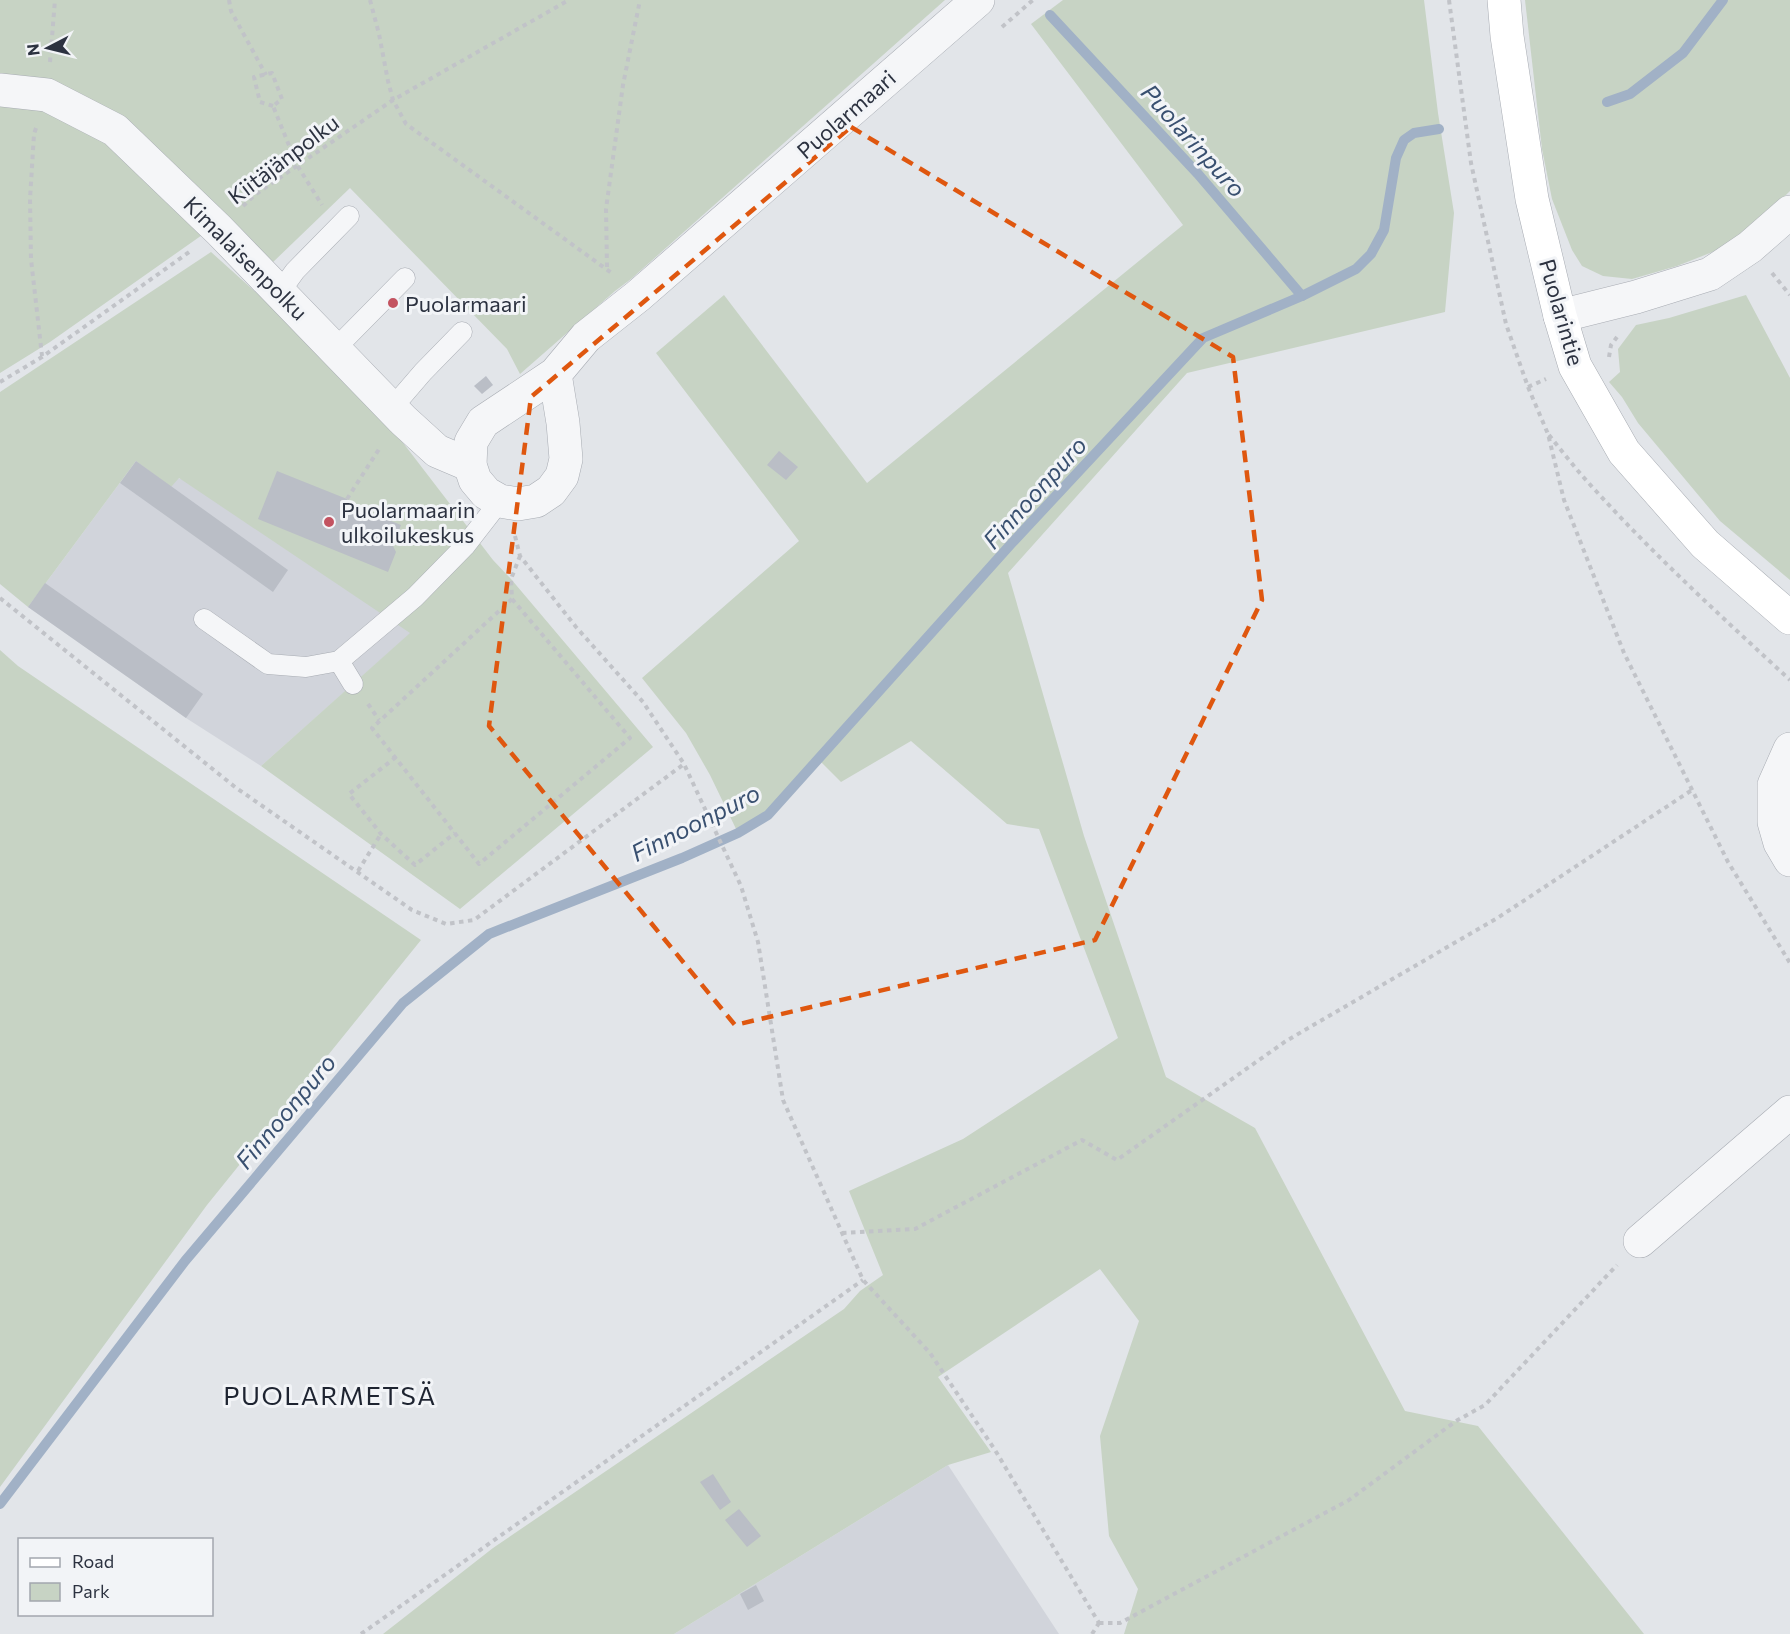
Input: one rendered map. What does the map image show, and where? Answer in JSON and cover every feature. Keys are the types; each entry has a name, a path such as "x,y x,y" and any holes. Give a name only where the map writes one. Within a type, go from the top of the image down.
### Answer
{"main road":[{"name":"Puolarintie","path":"1504,0 1532,198 1560,316 1575,366 1624,452 1705,544 1790,618"}],"street":[{"name":"Puolarmaari","path":"470,465 471,442 483,422 555,374 586,338 638,296 978,0"},
{"name":"Kimalaisenpolku","path":"0,90 47,96 115,130 219,230 397,414 438,451 470,465"},
{"path":"1560,316 1636,297 1710,274 1750,247 1790,212"},
{"path":"470,465 493,511 536,501 551,491 562,476 566,459 555,374"},
{"path":"1790,749 1774,785 1774,822 1780,843 1790,860"},
{"path":"1640,1241 1790,1112"}],"lane":[{"path":"279,293 296,271 343,222"},
{"path":"335,349 405,278"},
{"path":"397,414 423,372 462,332"},
{"path":"204,619 268,664 306,667 339,661 415,597 465,546 493,511"},
{"path":"339,661 353,684"}],"path":[{"path":"42,357 31,259 30,199 34,134 47,96 55,0"},
{"path":"229,0 231,11 266,75"},
{"path":"370,0 393,100 406,124 607,268 638,296"},
{"name":"Kiitäjänpolku","path":"0,382 42,357 219,230 256,194 393,100 569,0"},
{"path":"607,268 606,209 623,85 640,0"},
{"path":"998,30 1033,0"},
{"path":"1449,0 1471,163 1506,324 1528,387 1548,434 1564,500 1624,653 1728,862 1790,963"},
{"path":"272,73 282,99 273,106 260,102 254,77 272,73"},
{"path":"273,106 297,165 343,222"},
{"path":"347,500 389,434 397,414"},
{"path":"1548,434 1621,519 1697,594 1790,680"},
{"path":"493,511 497,526 512,527 520,556 576,627 643,702 684,764 741,886 758,942 783,1100 863,1280 930,1353 995,1450 1099,1623"},
{"path":"512,599 372,728 479,864 630,738 512,599 511,579 520,556"},
{"path":"0,598 236,787 412,910 446,924 474,920 684,764"},
{"path":"396,757 349,794 381,834 415,865 456,833"},
{"path":"842,1233 915,1229 1082,1140 1117,1160 1286,1041 1499,917 1692,790"},
{"path":"358,871 381,834"},
{"path":"1099,1623 1120,1623 1349,1500 1456,1421 1485,1405 1640,1241"},
{"path":"361,1634 863,1280"},
{"path":"1092,1634 1099,1623"}],"highlighted area":[{"path":"851,127 1233,357 1262,600 1095,940 735,1025 489,726 531,397"}],"shaded area":[{"path":"136,461 178,478 493,560 261,766 186,718 28,607"},
{"path":"948,1465 1059,1634 674,1634"}],"green space":[{"path":"0,0 945,0 631,279 520,374 507,349 350,188 270,265 205,233 50,342 0,373"},
{"path":"1063,0 1424,0 1438,113 1454,213 1445,312 1187,373 1008,573 1084,836 1166,1077 1255,1128 1405,1411 1478,1426 1644,1634 1124,1634 1138,1589 1109,1536 1100,1436 1139,1321 1100,1269 938,1377 991,1452 948,1465 674,1634 383,1634 493,1548 844,1309 860,1291 883,1275 849,1191 963,1139 1118,1038 1039,829 1007,824 911,741 841,782 818,759 768,815 738,833 710,775 686,733 642,678 799,541 656,353 724,295 867,483 1183,225 1031,24"},
{"path":"1525,0 1790,0 1790,191 1752,228 1715,251 1677,266 1632,279 1603,276 1582,266 1572,250 1552,199 1542,149"},
{"path":"211,252 260,296 384,418 493,560 653,747 460,909 261,766 410,633 179,478 171,487 136,461 28,607 0,584 0,392"},
{"path":"1746,295 1790,378 1790,580 1720,521 1638,423 1622,397 1609,382 1620,372 1618,349 1636,325 1669,318"},
{"path":"0,650 18,666 421,940 207,1205 0,1487"}],"building":[{"path":"486,376 493,385 482,394 474,386"},
{"path":"779,451 798,467 786,480 767,465"},
{"path":"136,461 288,570 273,592 120,483"},
{"name":"Puolarmaarin ulkoilukeskus","path":"277,471 347,499 349,504 401,525 393,546 396,552 388,572 258,519"},
{"path":"45,583 203,694 186,718 28,607"},
{"path":"713,1474 731,1502 720,1510 700,1482"},
{"path":"739,1509 761,1536 747,1547 725,1520"},
{"path":"756,1585 764,1601 748,1610 740,1594"}],"waterway":[{"name":"Finnoonpuro","path":"1607,102 1630,94 1683,53 1723,0"},
{"name":"Puolarinpuro","path":"1050,15 1198,174 1302,296"},
{"name":"Finnoonpuro","path":"0,1504 185,1261 403,1003 489,934 682,858 738,833 768,815 1011,544 1203,338 1302,296 1356,269 1371,254 1384,230 1396,158 1404,140 1414,133 1439,129"}],"place":[{"name":"Puolarmaari","path":"393,303"},
{"name":"Puolarmaarin ulkoilukeskus","path":"329,522"}],"district":[{"name":"PUOLARMETSÄ","path":"330,1394"}]}
